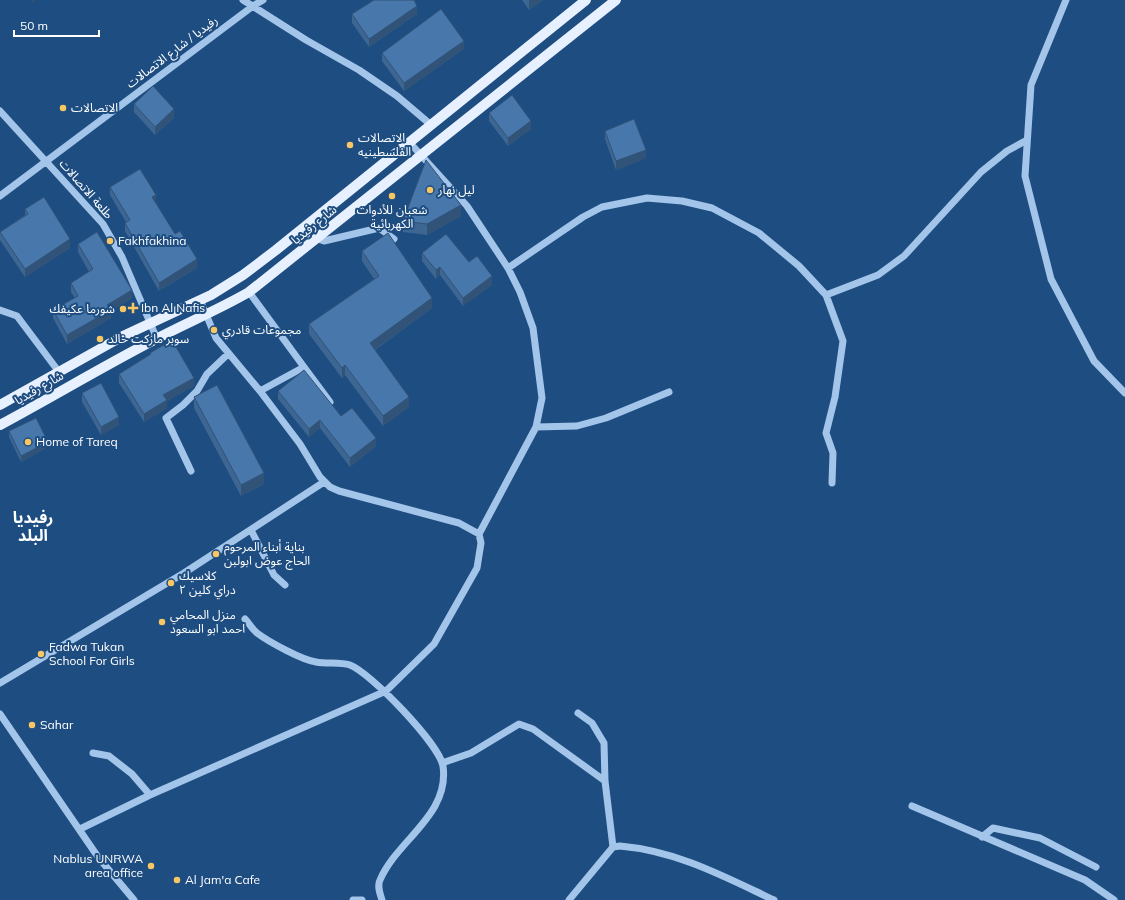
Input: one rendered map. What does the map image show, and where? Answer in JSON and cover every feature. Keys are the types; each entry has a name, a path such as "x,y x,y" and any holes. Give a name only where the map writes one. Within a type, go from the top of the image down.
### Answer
{"main road":[{"name":"شارع رفيديا","path":"0,405 150,322 200,300 243,275 586,0"},
{"name":"شارع رفيديا","path":"0,425 157,338 205,316 249,292 318,239 422,154 616,0"}],"street":[{"path":"243,0 306,40 359,70 397,96 430,124"},
{"name":"رفيديا / شارع الاتصالات","path":"0,196 263,0"},
{"path":"1066,0 1031,85 1025,176 1051,279 1094,361 1125,394"},
{"name":"طلعة الاتصالات","path":"0,111 104,224 122,257 157,338"},
{"path":"826,294 878,275 904,256 981,172 1006,151 1027,140"},
{"path":"80,829 150,795 386,691 434,644 452,615 477,568 481,543 479,534 536,427 542,398 533,328 520,292 508,268 467,206 422,154 409,142"},
{"path":"508,268 583,218 602,208 647,198 682,201 712,208 759,233 798,266 826,294 843,341 835,397 826,433 833,453 832,483"},
{"path":"318,239 324,241 379,228 394,239"},
{"path":"249,292 330,402"},
{"path":"200,300 205,316 216,338 260,391 300,444 324,482 339,491 459,523 479,534"},
{"path":"0,310 17,316 59,372"},
{"path":"191,471 166,418 183,405 197,391 207,374 228,354"},
{"path":"260,391 304,367"},
{"path":"536,427 577,426 606,418 669,392"},
{"path":"0,683 251,530 324,482"},
{"path":"251,530 274,575 285,585"},
{"path":"245,619 256,632 282,648 315,662 349,665 369,678 386,691 437,751 442,763 443,785 438,800 421,826 394,858 380,880 379,888 382,900"},
{"path":"578,713 592,723 604,743 605,781 613,847"},
{"path":"0,714 98,857 134,900"},
{"path":"442,763 471,753 519,724 533,729 605,781"},
{"path":"93,753 109,756 132,774 150,795"},
{"path":"912,806 1085,880 1114,900"},
{"path":"982,837 993,828 1021,833 1040,838 1096,867"},
{"path":"569,900 613,847 627,846 660,852 691,861 774,900"},
{"path":"352,900 362,900"}],"building":[{"path":"374,0 414,0 417,6 369,39 352,14"},
{"path":"441,9 464,41 404,83 382,53"},
{"path":"153,86 174,109 155,127 134,104"},
{"path":"512,95 531,121 508,138 489,113"},
{"path":"634,119 646,150 616,161 605,131"},
{"name":"ليل نهار","path":"426,160 461,205 427,224 403,221"},
{"path":"140,169 156,195 152,197 175,234 180,231 197,259 159,283 125,223 130,220 110,187"},
{"path":"44,197 70,239 25,269 0,232 28,214 25,209"},
{"path":"97,232 132,290 107,305 111,310 67,335 53,310 78,296 71,283 93,269 78,244"},
{"path":"388,233 432,298 370,343 409,397 383,416 345,365 342,368 309,324 379,276 362,251"},
{"path":"446,234 469,262 477,256 492,276 463,298 440,267 436,270 422,253"},
{"path":"172,340 194,378 163,395 167,400 144,414 119,374"},
{"path":"304,370 341,416 352,408 376,438 350,458 320,420 309,429 278,391"},
{"path":"101,383 119,417 101,427 82,393"},
{"path":"217,385 264,473 241,485 194,397"},
{"name":"Home of Tareq","path":"36,418 48,442 21,456 9,431"}],"place":[{"name":"الاتصالات","path":"63,108"},
{"name":"الاتصالات الفلسطينيه","path":"350,145"},
{"name":"ليل نهار","path":"430,190"},
{"name":"شعبان للأدوات الكهربائية","path":"392,196"},
{"name":"Fakhfakhina","path":"110,241"},
{"name":"Ibn Al Nafis","path":"133,308"},
{"name":"شورما عكيفك","path":"123,309"},
{"name":"مجموعات قادري","path":"214,330"},
{"name":"سوبر مارکت خالد","path":"100,339"},
{"name":"Home of Tareq","path":"28,442"},
{"name":"بناية أبناء المرحوم الحاج عوض ابولبن","path":"216,554"},
{"name":"كلاسيك دراي كلين ٢","path":"171,583"},
{"name":"منزل المحامي احمد ابو السعود","path":"162,622"},
{"name":"Fadwa Tukan School For Girls","path":"41,654"},
{"name":"Sahar","path":"32,725"},
{"name":"Nablus UNRWA area office","path":"151,866"},
{"name":"Al Jam'a Cafe","path":"177,880"}],"district":[{"name":"رفيديا البلد","path":"33,526"}]}
